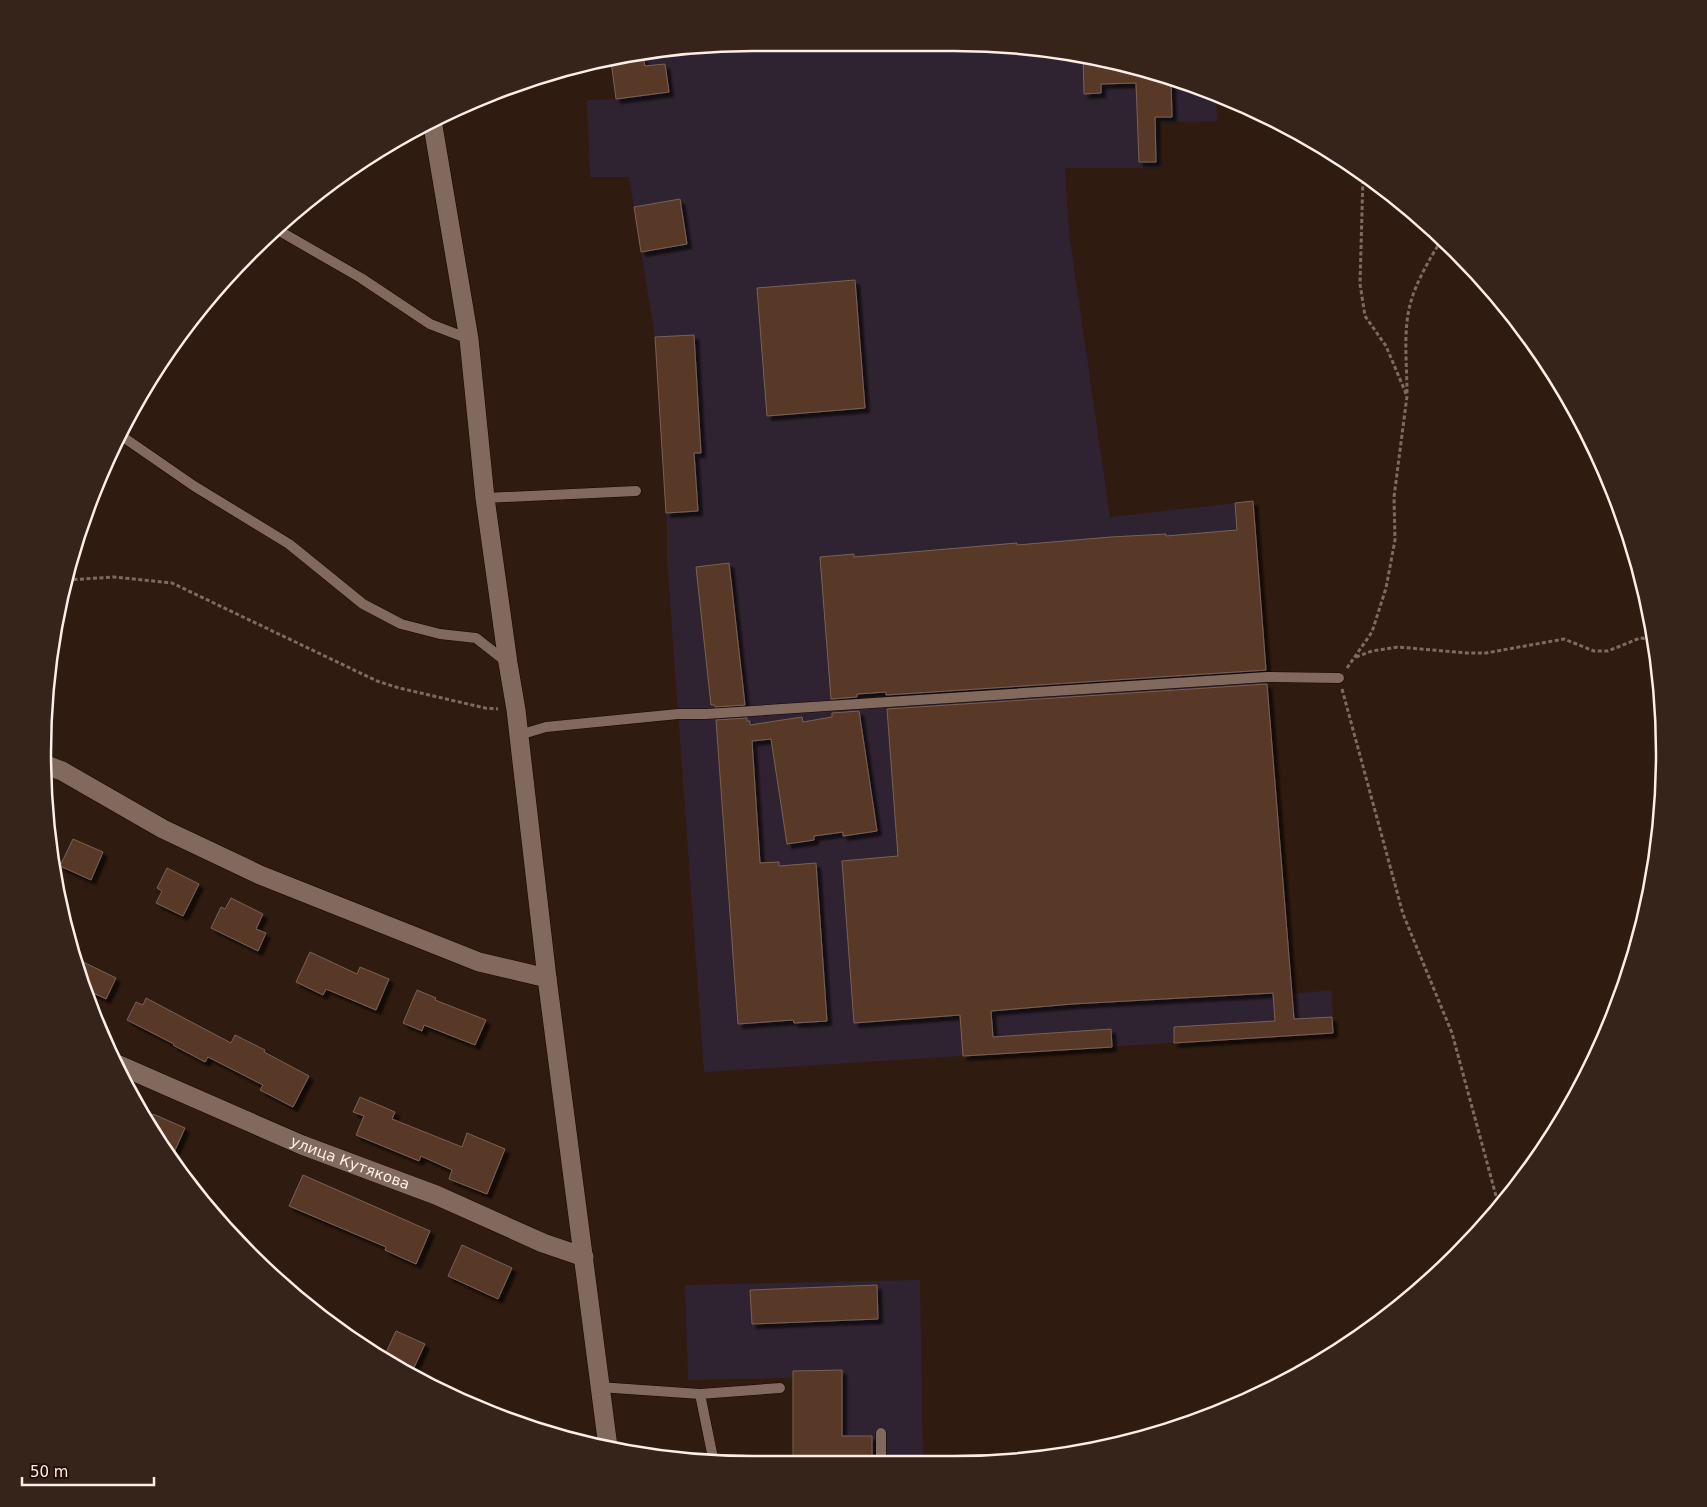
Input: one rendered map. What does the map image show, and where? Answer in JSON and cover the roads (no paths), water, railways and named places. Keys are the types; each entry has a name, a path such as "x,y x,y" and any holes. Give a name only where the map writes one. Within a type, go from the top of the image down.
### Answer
{"street":[{"path":"433,129 469,339 485,498 516,710 547,978 607,1440"},
{"path":"52,767 62,771 163,829 260,874 479,962 547,978"},
{"name":"улица Кутякова","path":"125,1067 302,1145 436,1195 543,1243 584,1257"}],"lane":[{"path":"283,232 361,278 430,324 469,339"},
{"path":"126,439 194,486 289,544 364,604 401,624 440,634 476,638 508,663"},
{"path":"485,498 636,491"},
{"path":"519,735 546,727 678,714 706,714 1267,677 1340,678"},
{"path":"599,1387 700,1394 780,1388"},
{"path":"700,1394 712,1454"},
{"path":"881,1433 881,1456"}]}
